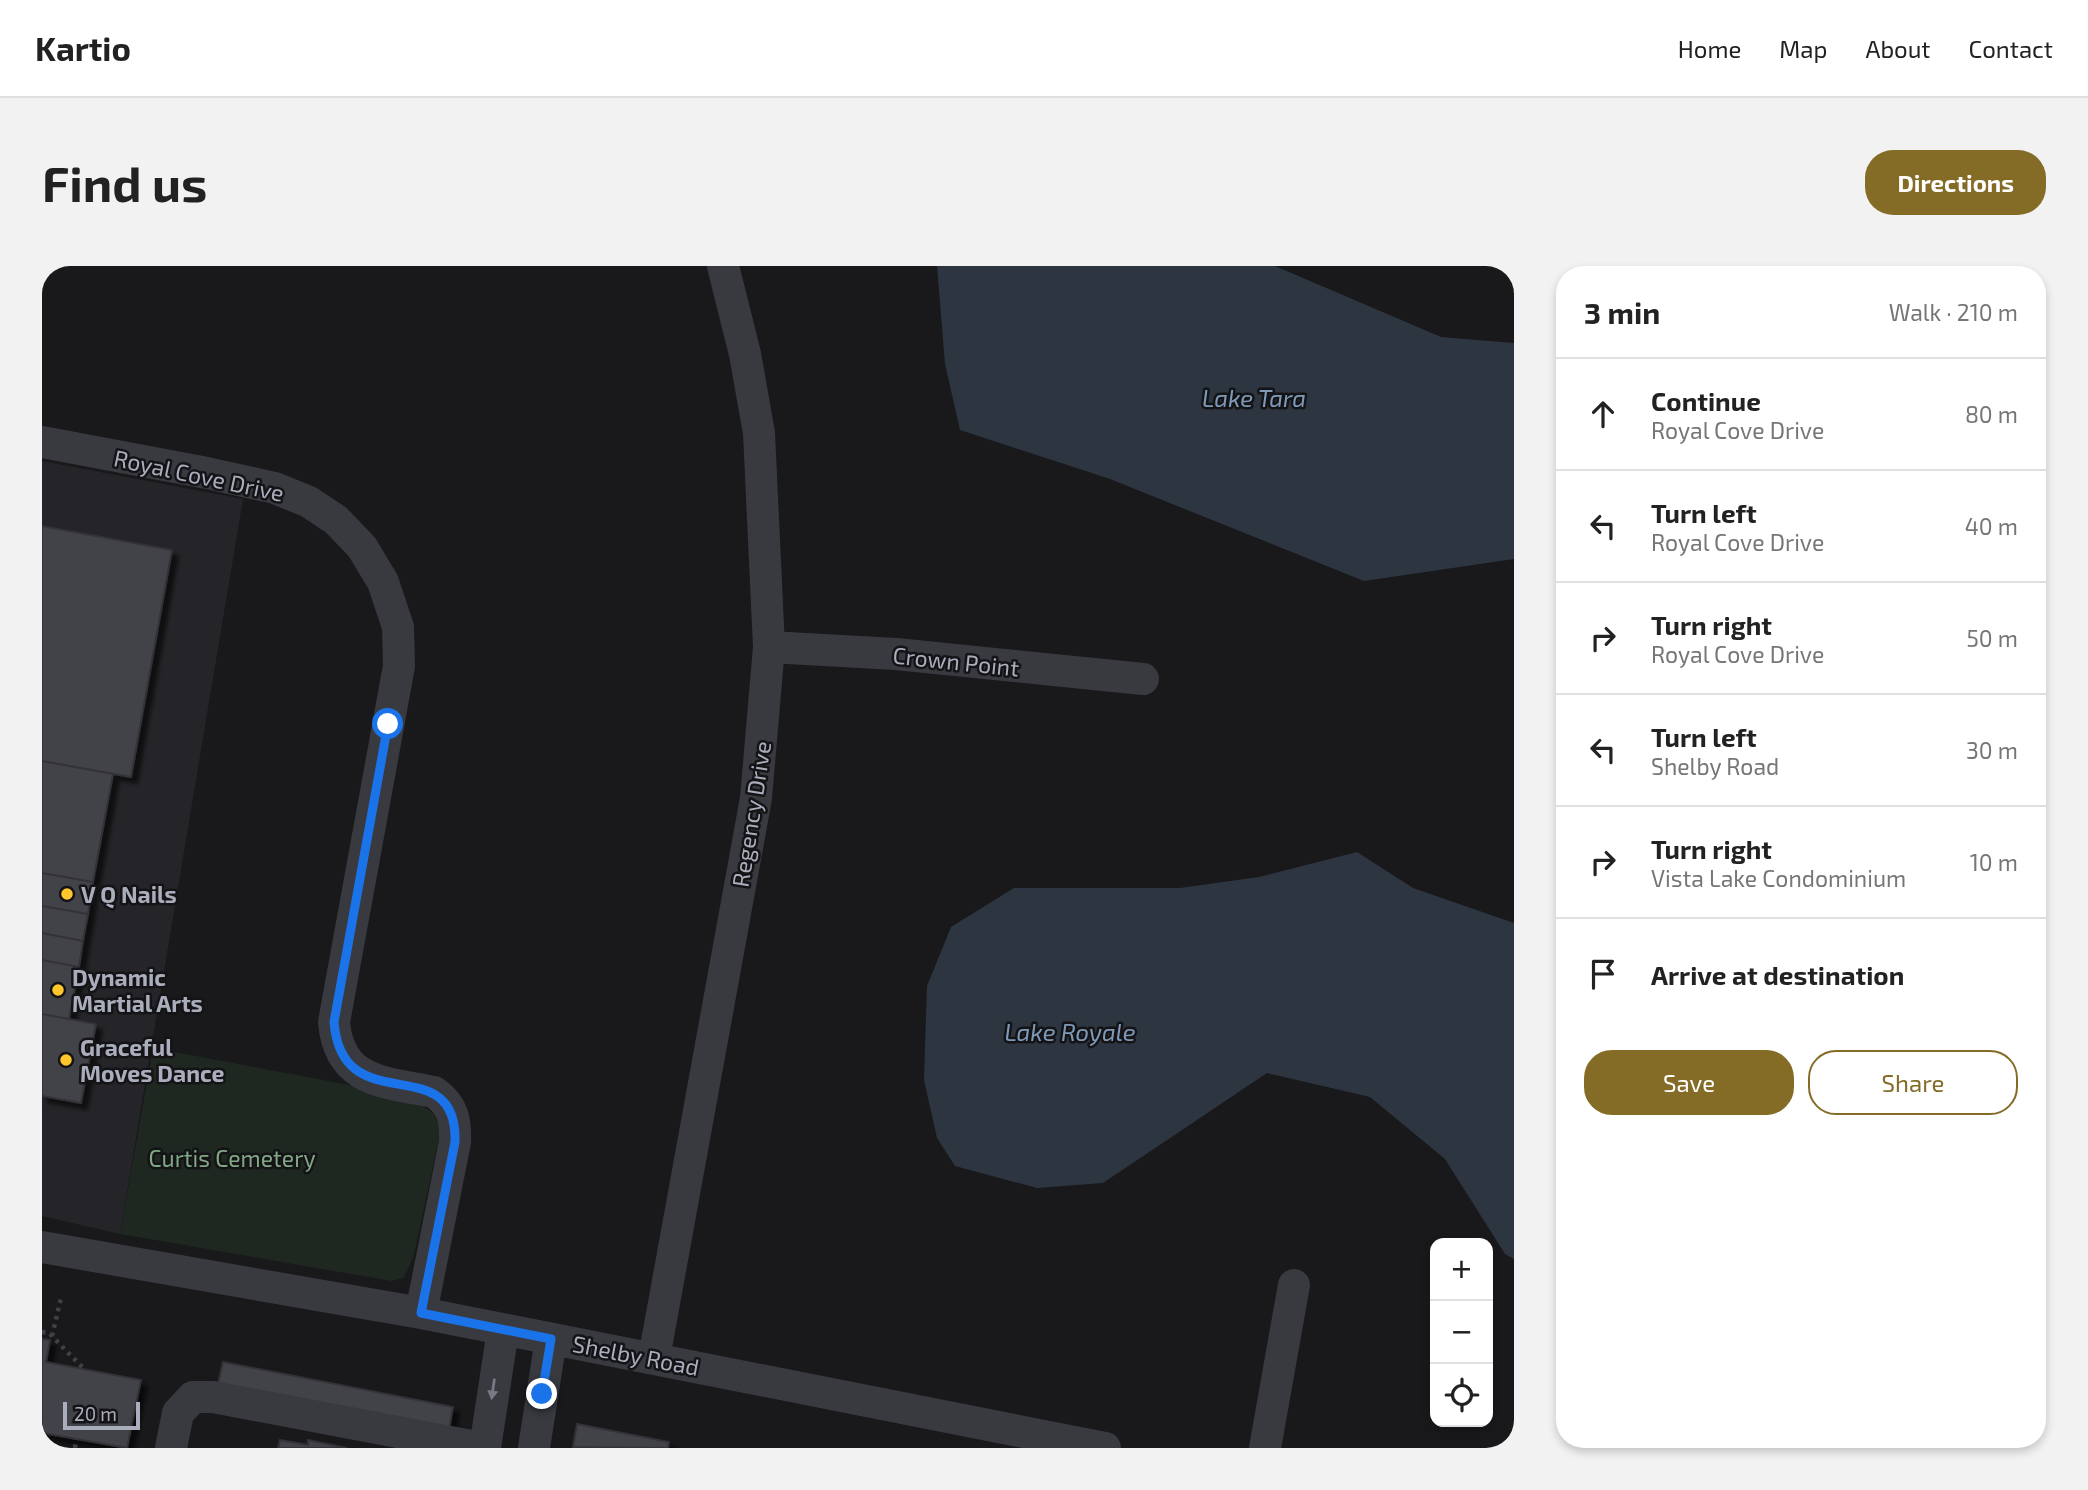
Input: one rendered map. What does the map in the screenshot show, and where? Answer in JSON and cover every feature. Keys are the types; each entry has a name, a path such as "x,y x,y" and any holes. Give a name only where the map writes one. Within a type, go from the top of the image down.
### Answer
{"street":[{"name":"Regency Drive","path":"654,1358 756,798 769,646 759,433 745,354 723,266"},
{"name":"Royal Cove Drive","path":"42,443 207,473 290,494 336,520 362,547 383,582 398,627 399,666 334,1022 335,1043 344,1060 359,1073 370,1079 434,1092 443,1098 454,1117 455,1142 421,1313"},
{"name":"Crown Point","path":"769,646 896,654 1143,679"},
{"name":"Shelby Road","path":"42,1247 421,1313 654,1358 963,1435 1105,1448"},
{"path":"1265,1448 1294,1285"},
{"path":"171,1448 178,1413 193,1397 213,1397 483,1448 503,1330"},
{"path":"534,1448 551,1339"}],"path":[{"path":"52,1336 61,1298"},
{"path":"42,1332 52,1336 84,1369"},
{"path":"75,1448 76,1439"}],"shaded area":[{"path":"42,461 243,499 120,1234 42,1216"}],"green space":[{"name":"Curtis Cemetery","path":"153,1048 361,1087 419,1103 434,1114 441,1130 414,1255 404,1278 391,1281 120,1234"}],"water":[{"name":"Lake Tara","path":"937,266 1275,266 1441,337 1514,343 1514,559 1364,581 1110,479 960,430 945,364"},
{"name":"Lake Royale","path":"1357,852 1413,888 1514,923 1514,1259 1505,1254 1445,1159 1370,1097 1267,1073 1103,1183 1037,1188 955,1166 937,1138 924,1080 927,986 951,927 1014,888 1180,888 1259,877"}],"building":[{"path":"42,526 172,550 131,777 42,761"},
{"path":"42,761 113,774 93,882 42,873"},
{"name":"V Q Nails","path":"42,873 93,882 88,914 42,906"},
{"path":"42,906 88,914 83,941 42,933"},
{"path":"42,933 83,941 79,967 42,960"},
{"name":"Dynamic Martial Arts","path":"42,960 79,967 69,1019 42,1014"},
{"name":"Graceful Moves Dance","path":"42,1014 96,1024 81,1103 42,1096"},
{"path":"42,1339 50,1340 46,1362 141,1380 127,1448 42,1433"},
{"path":"223,1362 453,1407 449,1430 218,1384"},
{"path":"577,1424 669,1442 668,1448 573,1447"},
{"path":"280,1440 308,1445 308,1440 347,1448 278,1448"}],"place":[{"name":"V Q Nails","path":"67,894"},
{"name":"Dynamic Martial Arts","path":"58,990"},
{"name":"Graceful Moves Dance","path":"66,1060"}],"route":[{"path":"388,724 334,1022 335,1043 344,1060 359,1073 370,1079 434,1092 450,1107 456,1127 455,1142 421,1313 551,1339 542,1394"}]}
